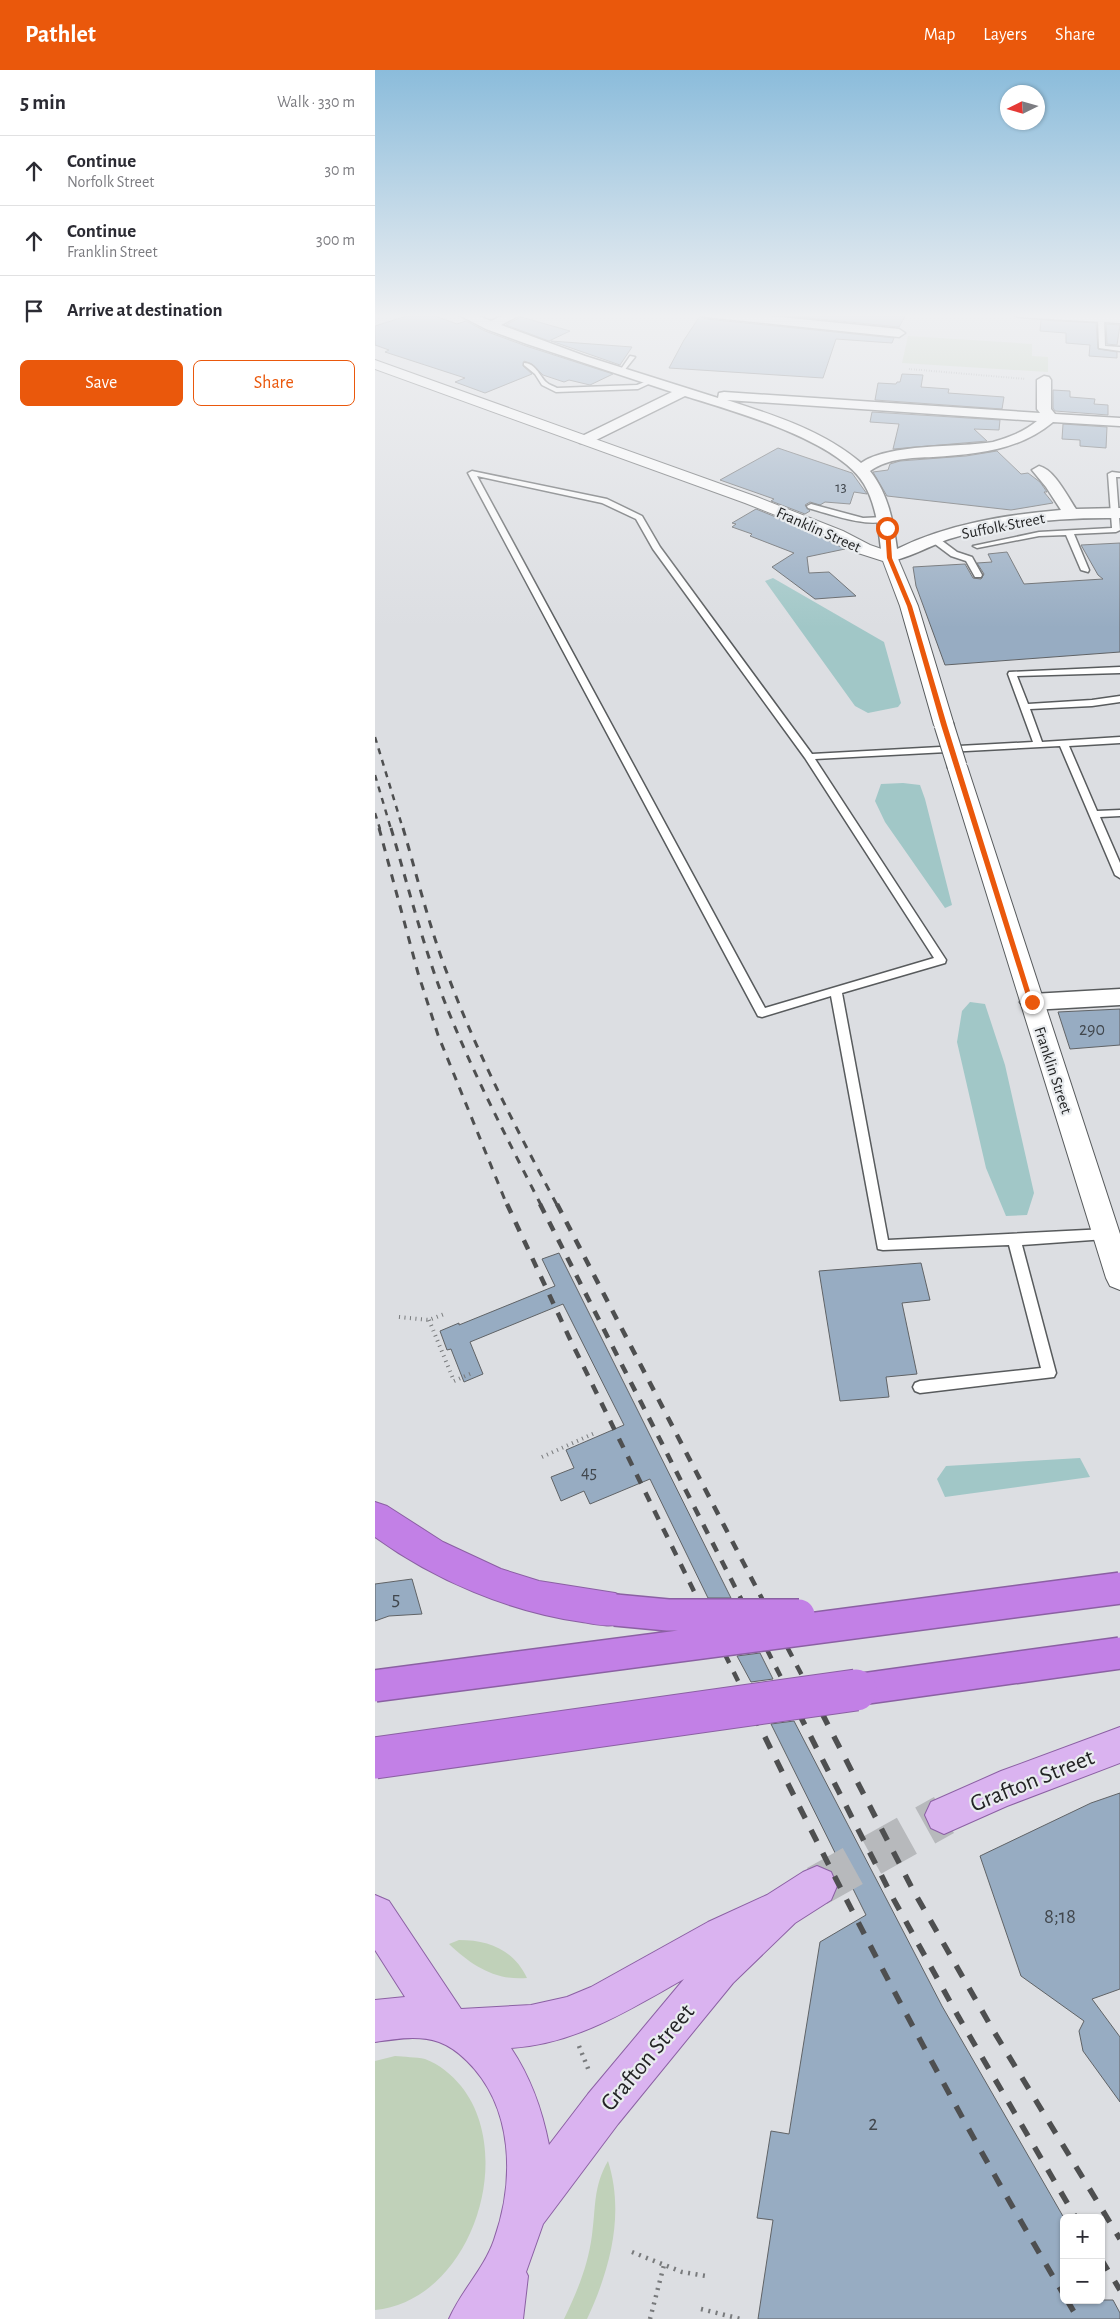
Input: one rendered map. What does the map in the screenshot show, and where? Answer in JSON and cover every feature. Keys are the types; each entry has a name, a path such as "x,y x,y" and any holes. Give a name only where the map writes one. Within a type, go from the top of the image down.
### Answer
{"highway":[{"path":"375,1517 415,1544 498,1584 540,1598 615,1610 668,1615 730,1617 985,1606"},
{"path":"375,1686 1120,1588"},
{"path":"375,1758 1120,1654"}],"main road":[{"name":"Franklin Street","path":"524,418 801,519 837,534 864,549 889,558 909,606 944,725 1120,1276"},
{"name":"Grafton Street","path":"944,1815 1019,1783 1120,1745"},
{"name":"Grafton Street","path":"454,2026 531,2026 570,2017 722,1936 781,1909 817,1886"},
{"name":"Grafton Street","path":"524,2213 603,2109 719,1969 781,1909"},
{"path":"375,1915 454,2026"},
{"path":"375,2021 408,2016 428,2017 454,2026 480,2043 495,2059 508,2079 518,2102 525,2128 528,2155 528,2183 524,2213 507,2264 492,2292 472,2319"},
{"path":"500,2319 507,2264"}],"street":[{"path":"585,440 631,418"},
{"path":"759,418 801,433 839,453 861,470 872,485 885,519 889,558"},
{"path":"861,470 878,459 897,455 999,446 1034,430 1049,418"},
{"path":"1063,418 1120,422"},
{"path":"1039,470 1052,484 1072,514"},
{"name":"Suffolk Street","path":"889,558 934,540 1004,522 1072,514 1117,513"},
{"path":"1032,1002 1120,997"}],"lane":[{"path":"472,472 604,501 639,518 656,547 809,757 941,960 762,1013 472,472"},
{"path":"977,546 1039,534 1115,530 1117,513 1112,474 1120,475"},
{"path":"811,506 863,520 885,519"},
{"path":"1069,532 1085,570"},
{"path":"934,540 954,554 969,559 979,575"},
{"path":"1039,744 1012,674 1120,670"},
{"path":"1025,707 1092,703 1120,699"},
{"path":"809,757 1120,740"},
{"path":"1063,743 1120,875"},
{"path":"1094,814 1120,813"},
{"path":"836,991 883,1245 1106,1234"},
{"path":"920,1387 1049,1373 1014,1240"}],"path":[{"path":"399,1317 429,1320 447,1313"},
{"path":"429,1320 454,1381 471,1373"},
{"path":"542,1457 597,1432"},
{"path":"578,2042 589,2070"},
{"path":"632,2252 664,2265 706,2276"},
{"path":"650,2319 664,2265"},
{"path":"701,2309 741,2319"}],"green space":[{"path":"459,1940 480,1942 499,1948 515,1960 527,1978 504,1977 475,1965 449,1944"},
{"path":"395,2056 421,2058 430,2061 445,2070 461,2086 478,2116 485,2150 484,2186 475,2221 459,2254 437,2281 408,2301 375,2310 375,2061"},
{"path":"608,2161 613,2181 615,2221 613,2242 608,2261 587,2319 564,2319 578,2289 585,2268 592,2235 597,2188"}],"water":[{"path":"773,578 884,642 901,703 898,707 868,713 855,706 765,581"},
{"path":"903,783 920,785 925,799 952,905 945,908 885,822 875,801 881,784"},
{"path":"970,1002 985,1004 1005,1065 1034,1193 1027,1215 1006,1216 986,1168 957,1042 962,1011"},
{"path":"1080,1458 1090,1477 945,1497 937,1479 946,1466"}],"building":[{"path":"871,418 967,418 1000,420 999,430 974,429 987,441 893,449 899,424 870,422"},
{"path":"1063,424 1107,427 1106,448 1080,446 1080,440 1062,439"},
{"path":"778,448 852,473 867,494 854,492 850,504 825,502 820,505 810,502 805,505 810,511 805,514 771,501 774,499 720,480"},
{"path":"997,451 1021,474 1028,473 1040,482 1047,492 1044,492 1053,503 1011,510 887,496 873,472 888,470 890,464 900,461 966,456"},
{"path":"756,509 808,530 845,549 807,557 809,573 829,572 856,596 815,599 772,567 794,553 732,527 736,524 732,523"},
{"path":"1120,543 1120,652 945,665 916,586 913,567 965,564 973,578 981,579 984,574 977,563 992,562 988,554 1007,552 1024,584 1103,579 1098,575 1081,545"},
{"path":"1120,1009 1120,1045 1070,1049 1058,1012"},
{"path":"559,1253 731,1598 708,1598 650,1479 590,1504 584,1491 561,1501 551,1477 574,1468 566,1450 624,1425 563,1304 470,1342 483,1374 464,1382 451,1349 447,1350 440,1331 555,1286 542,1259"},
{"path":"921,1263 930,1300 902,1303 917,1374 886,1377 889,1397 840,1401 819,1271"},
{"path":"412,1579 422,1614 389,1616 375,1621 375,1584"},
{"path":"760,1653 773,1679 751,1682 737,1656"},
{"path":"794,1721 942,2006 1062,2214 1060,2214 1060,2304 1105,2304 1105,2300 1113,2300 1120,2313 1120,2319 758,2319 773,2220 757,2218 771,2131 789,2134 820,1942 866,1915 771,1724"},
{"path":"1120,1793 1120,1989 1092,1999 1120,2037 1120,2102 1083,2051 1079,2031 1084,2021 1021,1976 980,1856 1091,1803"}],"tunnel":[{"path":"817,1886 944,1815"}],"railway":[{"path":"375,737 403,829"},
{"path":"375,775 391,829"},
{"path":"375,813 380,829"},
{"path":"379,828 418,973 438,1035 507,1205"},
{"path":"391,828 419,925 443,997 483,1090 541,1205"},
{"path":"403,828 435,937 471,1033 498,1091 557,1205"},
{"path":"507,1204 569,1337 743,1691"},
{"path":"540,1204 788,1691"},
{"path":"557,1204 810,1691"},
{"path":"742,1690 818,1844 897,1996 978,2146 1060,2288"},
{"path":"787,1690 894,1900 958,2016 1074,2214"},
{"path":"810,1690 913,1890 993,2030 1120,2239"},
{"path":"1105,2266 1120,2290"},
{"path":"1069,2304 1078,2319"}],"route":[{"path":"887,528 889,558 909,606 944,725 1032,1002"}]}
